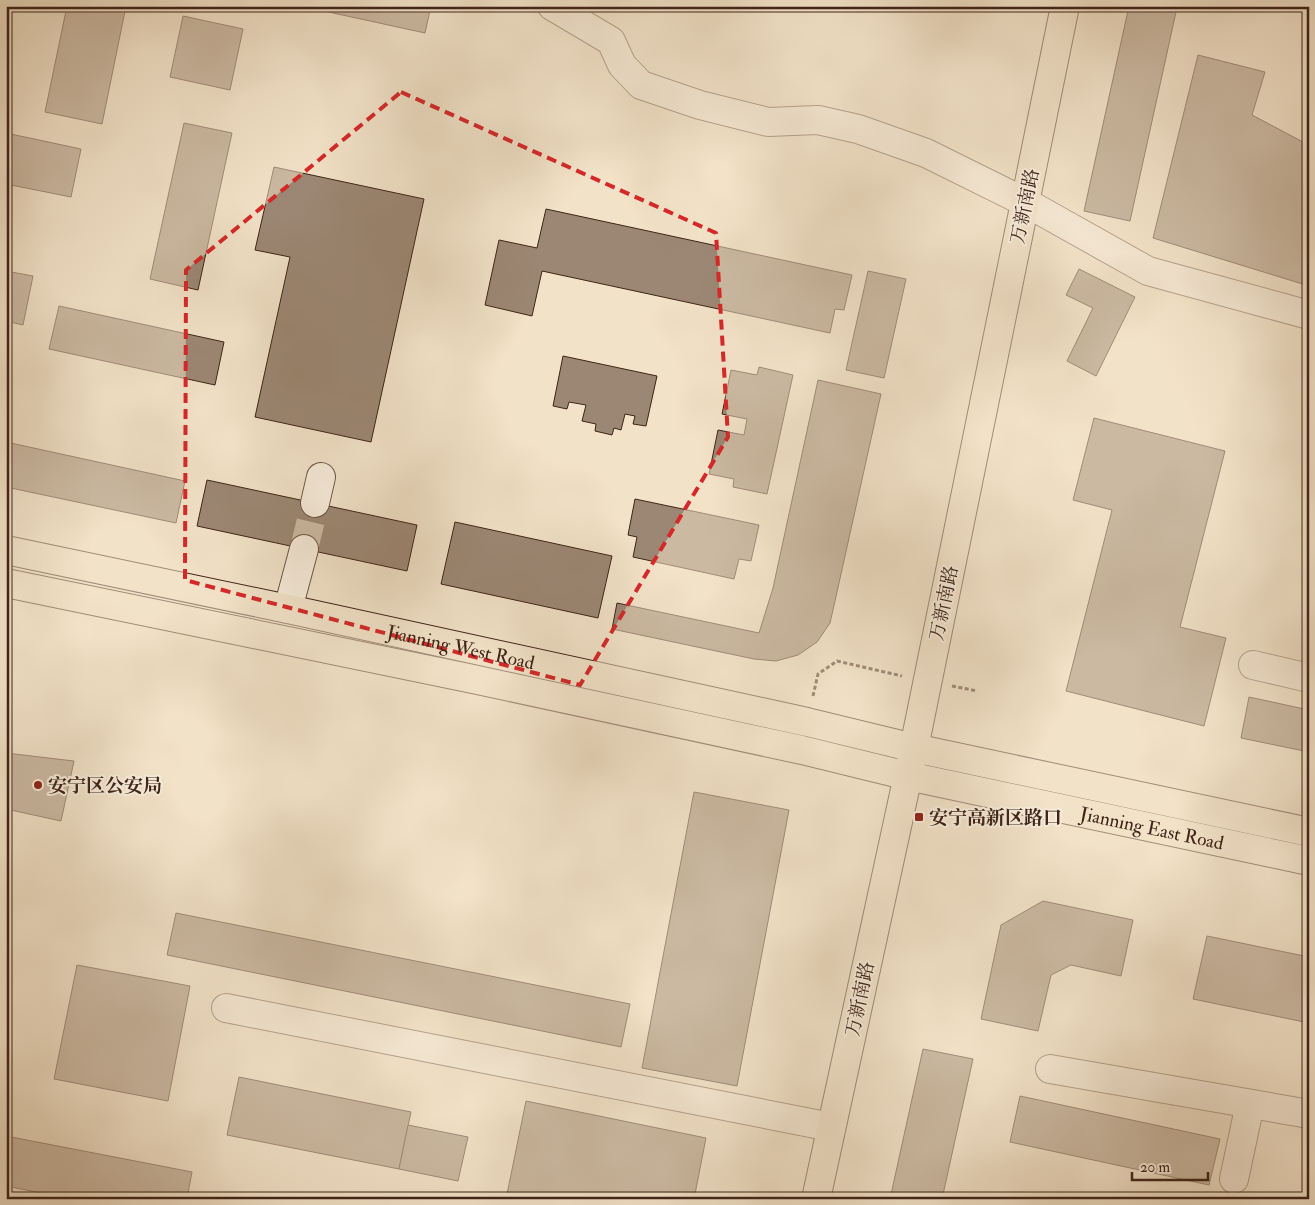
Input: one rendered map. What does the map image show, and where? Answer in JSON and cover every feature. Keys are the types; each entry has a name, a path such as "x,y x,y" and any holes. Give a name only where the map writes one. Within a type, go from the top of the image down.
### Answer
{"main road":[{"name":"万新南路","path":"816,1199 914,748 1065,6"},
{"name":"Jianning West Road","path":"6,550 288,609 807,722 914,748"},
{"name":"Jianning West Road","path":"6,583 472,679 802,750 908,776"},
{"name":"Jianning East Road","path":"914,748 1309,832"},
{"name":"Jianning East Road","path":"908,776 1309,861"}],"street":[{"path":"552,6 612,42 622,65 641,85 700,105 768,122 818,120 858,129 926,153 1025,202 1148,271 1309,315"},
{"path":"315,503 321,477"},
{"path":"288,609 304,549"},
{"path":"1253,665 1309,678"},
{"path":"226,1008 831,1127"},
{"path":"1050,1069 1309,1114"},
{"path":"1234,1179 1250,1104"}],"path":[{"path":"807,722 818,674 837,662 977,691"}],"highlighted area":[{"path":"401,92 716,233 728,437 580,685 185,580 186,270"}],"building":[{"path":"67,6 126,6 102,124 45,112"},
{"path":"301,6 431,6 425,33"},
{"path":"1129,6 1150,6 1176,12 1130,221 1084,211"},
{"path":"183,16 243,29 230,90 170,77"},
{"path":"1198,55 1265,72 1252,115 1309,147 1309,286 1153,238"},
{"path":"184,123 232,133 198,290 150,279"},
{"path":"6,133 81,149 71,197 6,184"},
{"path":"274,167 424,199 371,442 255,417 290,257 255,250"},
{"path":"546,209 852,275 844,310 835,309 830,333 542,271 532,316 485,305 499,240 537,248"},
{"path":"1079,269 1135,297 1096,376 1067,361 1093,308 1066,295"},
{"path":"6,271 33,276 23,325 6,321"},
{"path":"868,271 906,279 884,378 846,370"},
{"path":"59,306 224,342 215,385 49,349"},
{"path":"563,356 657,376 646,426 633,424 635,416 625,414 621,430 614,428 612,435 595,431 596,424 582,421 586,405 569,402 567,409 553,406"},
{"path":"759,367 793,375 767,494 733,487 734,479 709,474 718,430 744,435 747,419 722,414 731,370 757,375"},
{"path":"818,380 881,394 830,623 817,642 798,655 776,661 754,659 612,629 617,603 759,633 773,588"},
{"path":"1094,418 1225,451 1180,627 1226,638 1204,726 1066,691 1112,510 1073,500"},
{"path":"6,442 185,481 176,523 6,487"},
{"path":"207,480 417,525 407,571 197,526"},
{"path":"635,499 759,525 751,561 739,559 734,579 633,557 637,537 628,535"},
{"path":"455,522 612,556 598,618 441,584"},
{"path":"1249,697 1309,710 1309,752 1241,738"},
{"name":"安宁区公安局","path":"6,753 74,761 61,821 6,809"},
{"path":"694,792 789,810 737,1086 642,1068"},
{"path":"1043,901 1133,920 1121,976 1071,965 1051,975 1038,1031 981,1019 1001,925"},
{"path":"176,913 630,1004 621,1047 167,955"},
{"path":"1207,936 1309,957 1309,1023 1193,999"},
{"path":"77,965 190,986 168,1101 54,1079"},
{"path":"923,1049 973,1059 942,1199 890,1199"},
{"path":"239,1077 411,1112 399,1169 227,1135"},
{"path":"1020,1096 1220,1139 1209,1185 1010,1142"},
{"path":"526,1101 706,1138 694,1199 506,1199"},
{"path":"408,1125 468,1137 458,1181 399,1169"},
{"path":"6,1136 192,1172 187,1199 71,1199 6,1186"}],"tunnel":[{"path":"304,549 315,503"}],"place":[{"name":"安宁区公安局","path":"38,785"},
{"name":"安宁高新区路口","path":"919,817"}]}
